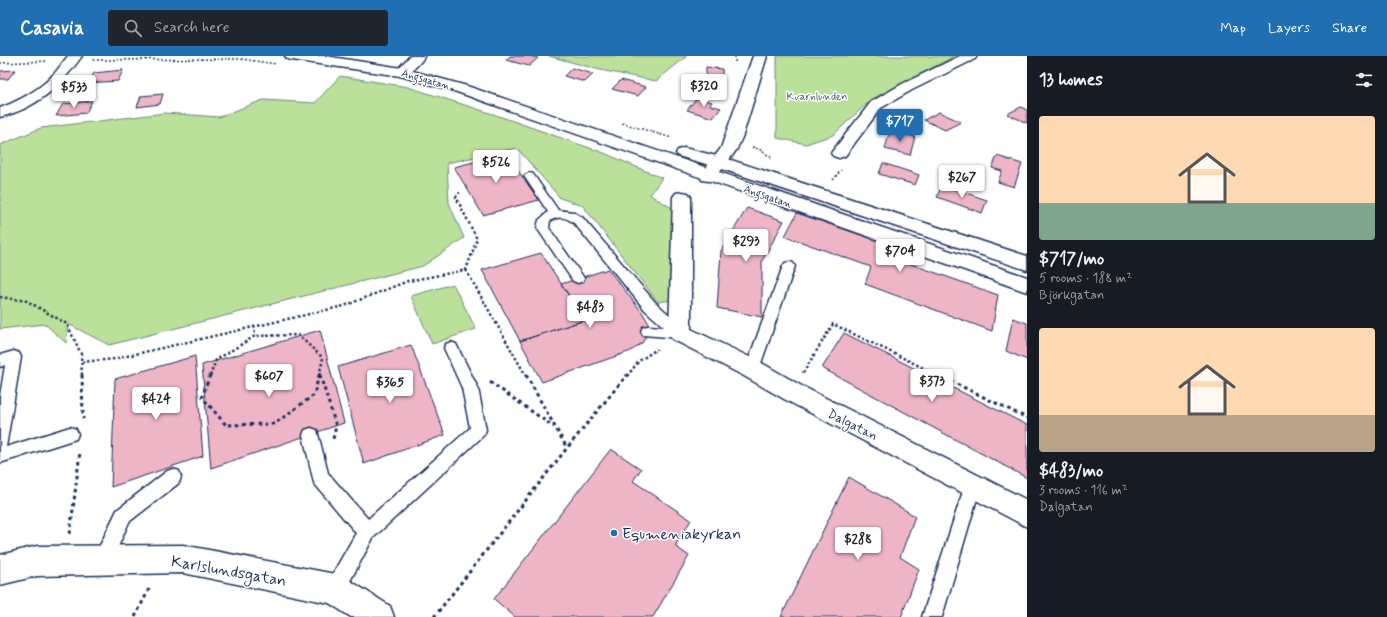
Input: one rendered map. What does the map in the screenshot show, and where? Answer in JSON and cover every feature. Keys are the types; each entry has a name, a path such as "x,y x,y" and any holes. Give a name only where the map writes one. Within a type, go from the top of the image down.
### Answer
{"street":[{"path":"0,113 10,110 56,80 75,56"},
{"name":"Ängsgatan","path":"292,56 337,58 402,72 714,169 1027,263"},
{"path":"402,72 418,56"},
{"path":"714,169 729,149 735,135 760,56"},
{"path":"839,153 876,105 907,87 970,56"},
{"name":"Ängsgatan","path":"714,169 1027,285"},
{"path":"680,332 682,197"},
{"name":"Dalgatan","path":"680,332 1027,514"},
{"name":"Karlslundsgatan","path":"0,570 37,560 183,559 335,589 379,617"}],"lane":[{"path":"529,176 555,214 545,219 543,228 578,278"},
{"name":"Dalgatan","path":"555,214 568,214 578,220 650,306 680,332"},
{"path":"752,369 789,266"},
{"path":"648,331 680,332"},
{"path":"335,589 367,532 478,430 470,388 451,348"},
{"path":"0,361 14,357 0,443"},
{"path":"0,456 76,430"},
{"path":"310,435 320,477 367,532"},
{"path":"102,560 123,516 173,477"},
{"path":"932,617 972,485"}],"path":[{"path":"107,60 241,59 281,65"},
{"path":"0,63 34,61"},
{"path":"460,192 456,197 477,239 466,270 566,448"},
{"path":"82,362 114,359 344,306 408,281 466,270"},
{"path":"0,296 27,302 67,324 81,354 82,362 76,430"},
{"path":"792,392 833,324 1027,418"},
{"path":"254,326 255,336"},
{"path":"434,617 566,448 639,361 680,332"},
{"path":"298,335 323,358 319,373 314,395 274,424 226,425 202,397 216,360 255,336 298,335"},
{"path":"460,365 492,383 555,428"},
{"path":"319,373 336,426"},
{"path":"67,559 80,449"}],"green space":[{"path":"549,56 687,56 656,81 600,70"},
{"name":"Kvarnlunden","path":"777,56 955,56 872,99 833,135 806,144 777,138"},
{"path":"340,76 408,87 493,114 604,153 662,178 650,195 674,209 673,300 658,302 583,206 560,198 517,148 447,163 449,203 464,238 423,266 109,345 68,324 66,343 45,324 0,329 0,145 41,128 165,113 219,117 263,100 315,103"},
{"path":"453,284 476,329 432,344 411,296"}],"building":[{"path":"510,56 529,56 538,58 529,66 506,60"},
{"path":"706,67 722,69 722,79 706,77"},
{"path":"572,68 593,74 585,82 564,76"},
{"path":"15,70 8,79 0,79 0,71"},
{"path":"123,70 118,81 88,83 94,73"},
{"path":"621,80 646,87 638,96 612,89"},
{"path":"163,94 160,104 137,107 141,96"},
{"path":"697,98 712,102 710,105 721,108 713,118 687,110"},
{"path":"92,101 86,113 56,116 63,104"},
{"path":"1021,107 1027,110 1027,123 1007,114"},
{"path":"939,112 961,122 945,130 924,120"},
{"path":"890,130 915,137 910,155 885,149"},
{"path":"506,154 539,200 483,215 454,167"},
{"path":"997,156 1022,164 1014,187 998,182 1002,171 992,168"},
{"path":"883,163 919,175 915,185 879,174"},
{"path":"942,185 987,200 982,213 937,197"},
{"path":"747,208 784,221 762,261 762,317 717,308 721,251"},
{"path":"797,213 884,243 880,253 998,295 992,331 865,284 871,267 785,236"},
{"path":"541,253 585,320 520,341 482,270"},
{"path":"608,269 642,312 648,322 648,333 642,343 631,351 542,382 520,341 585,320 561,284"},
{"path":"1013,318 1027,323 1027,360 1006,351"},
{"path":"320,330 344,423 211,468 202,365"},
{"path":"844,333 1027,425 1027,478 822,368"},
{"path":"411,345 445,435 364,464 338,367"},
{"path":"195,356 203,456 111,487 115,379"},
{"name":"Equmeniakyrkan","path":"611,449 641,469 633,481 691,520 675,546 689,556 653,617 515,617 494,599"},
{"path":"849,477 915,516 900,557 919,569 901,617 781,617"}],"place":[{"name":"Equmeniakyrkan","path":"614,533"}]}
